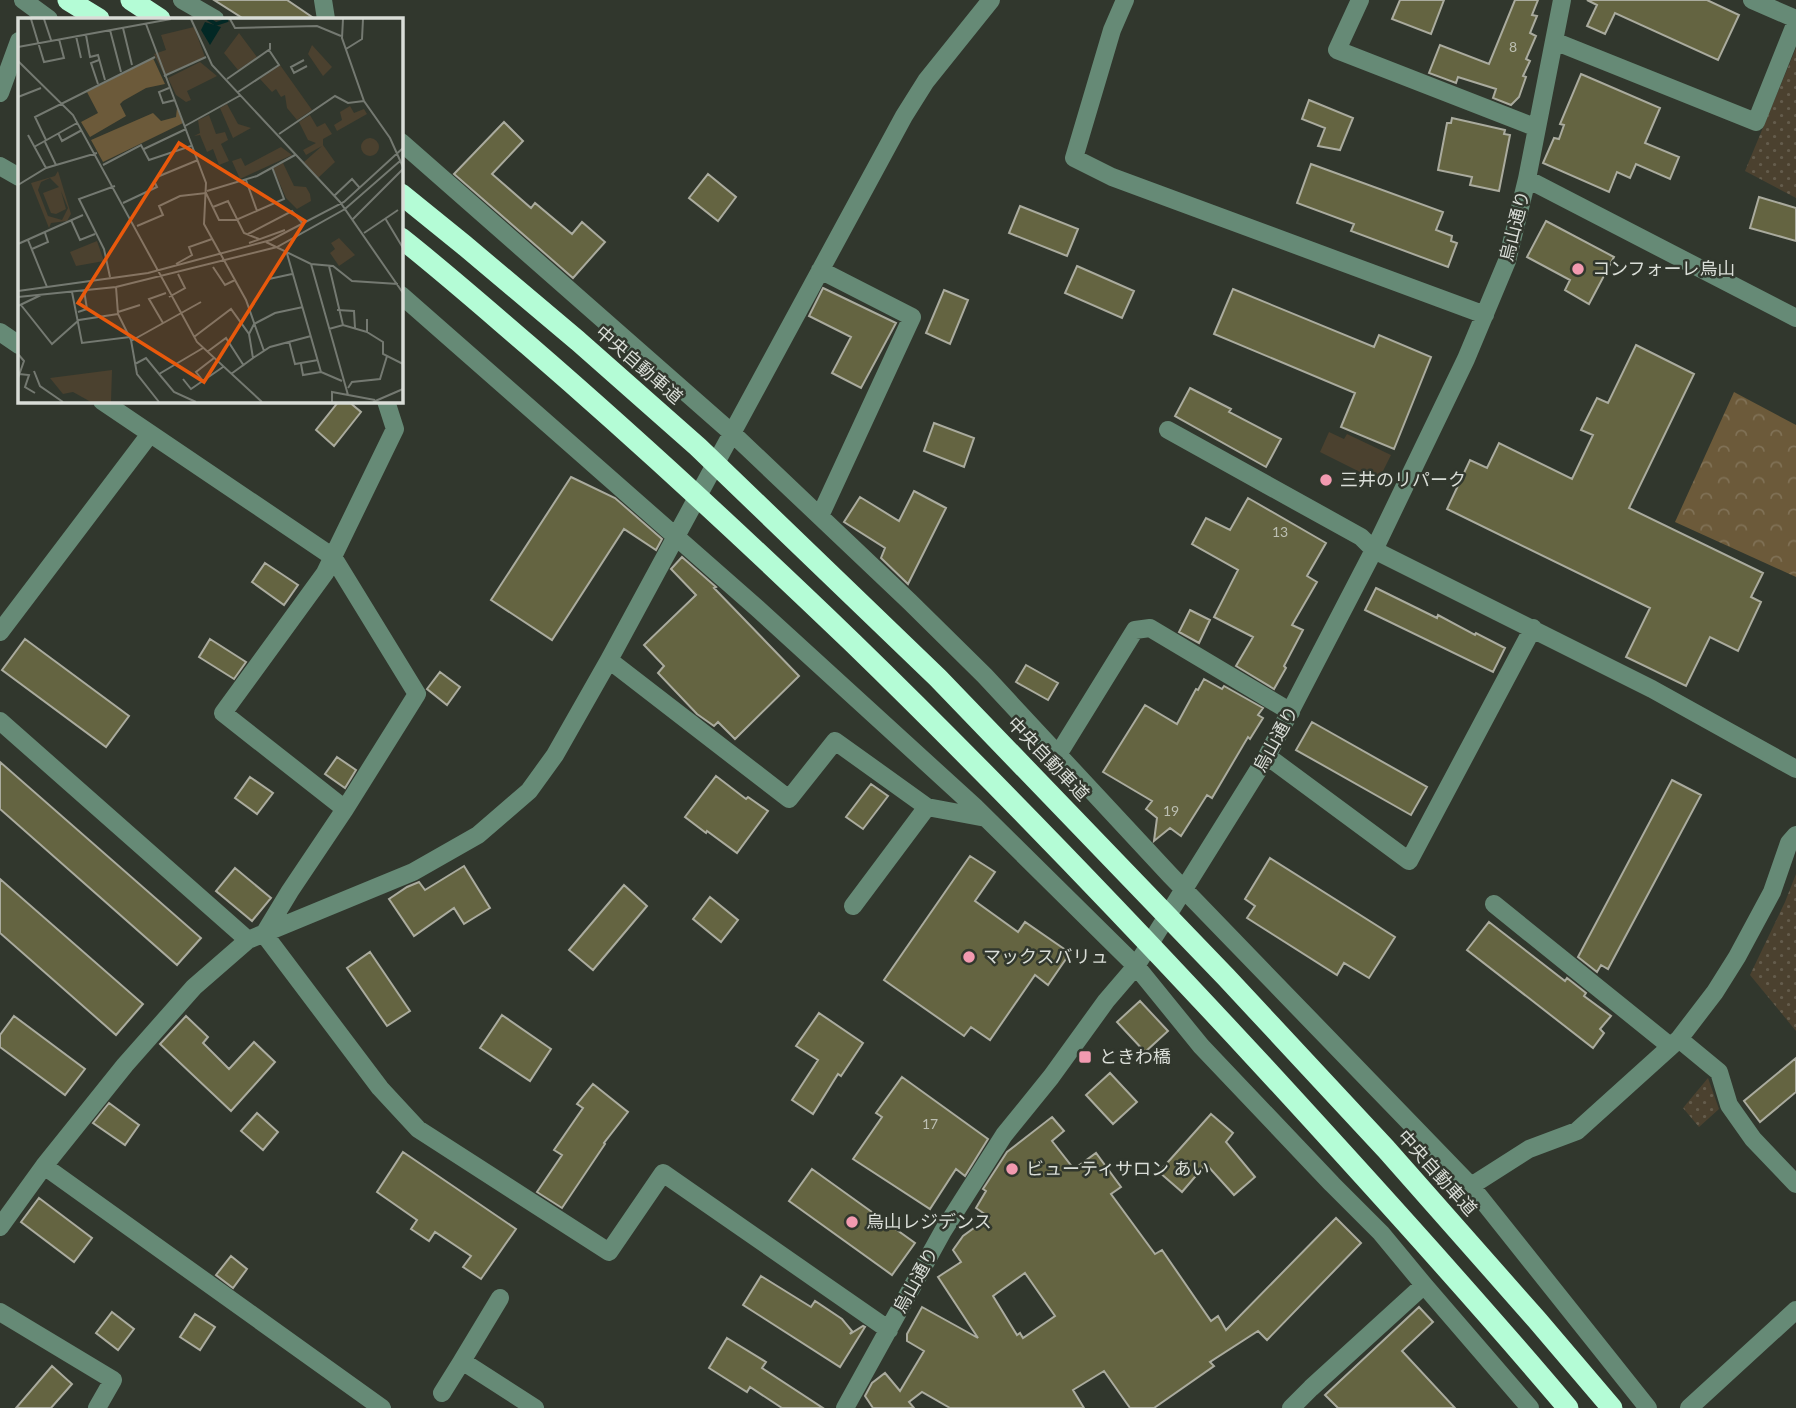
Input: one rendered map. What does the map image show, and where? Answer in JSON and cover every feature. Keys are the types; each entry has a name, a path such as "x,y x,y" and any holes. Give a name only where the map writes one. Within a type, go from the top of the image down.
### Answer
{"highway":[{"path":"68,0 97,18"},
{"path":"131,0 158,18"},
{"name":"中央自動車道","path":"402,195 578,341 698,447 938,678 1226,977 1376,1139 1612,1408"},
{"path":"402,239 674,473 946,735 1240,1040 1367,1179 1568,1408"}],"street":[{"path":"182,0 213,18"},
{"path":"256,937 413,872 478,835 529,791 555,755 919,92 991,0"},
{"path":"1125,0 1112,30 1074,158 1112,177 1485,315"},
{"path":"1360,0 1337,50 1537,128"},
{"name":"烏山通り","path":"845,1408 943,1231 1004,1135 1136,965 1267,755 1374,550 1466,359 1507,261 1527,179 1562,0"},
{"path":"1554,41 1756,122 1796,20 1752,0"},
{"path":"28,8 47,18"},
{"path":"0,93 18,44"},
{"path":"402,143 732,433 985,676 1184,889 1471,1186 1648,1408"},
{"path":"0,166 18,176"},
{"path":"1527,179 1796,318"},
{"path":"820,270 912,317 820,516"},
{"path":"402,296 767,617 981,813 1136,965 1202,1046 1381,1233 1530,1408"},
{"path":"0,332 18,344"},
{"path":"0,1227 44,1166 125,1065 194,987 256,937 345,809 416,694 333,557 103,402"},
{"path":"345,809 223,713 325,573 395,429 386,402"},
{"path":"1168,430 1361,537 1374,550 1652,689 1796,769"},
{"path":"0,632 150,435"},
{"path":"1059,753 1135,630 1150,628 1291,712"},
{"path":"1267,755 1409,861 1533,628"},
{"path":"608,660 789,799 835,741 927,807 981,813"},
{"path":"0,721 256,937 418,1129 608,1252 663,1173 889,1329"},
{"path":"853,906 927,807"},
{"path":"1471,1186 1529,1149 1577,1131 1674,1043 1738,957 1772,892 1789,843 1796,835"},
{"path":"1494,904 1674,1043 1719,1072 1729,1105 1753,1139 1796,1184"},
{"path":"44,1166 383,1408"},
{"path":"1291,1408 1424,1285"},
{"path":"442,1393 500,1298"},
{"path":"1689,1408 1796,1310"},
{"path":"0,1312 113,1380 97,1408"},
{"path":"462,1361 535,1408"}],"shaded area":[{"path":"1796,48 1796,198 1745,171"},
{"path":"1329,432 1344,439 1347,434 1391,455 1378,481 1320,452"},
{"path":"1796,874 1796,1031 1750,975"},
{"path":"1708,1078 1719,1109 1699,1127 1683,1108"}],"green space":[{"path":"1734,392 1796,425 1796,577 1675,522"}],"building":[{"path":"214,0 287,0 314,18 242,18"},
{"path":"1400,0 1444,0 1431,34 1392,19"},
{"path":"1515,0 1538,0 1532,15 1537,16 1530,33 1536,36 1526,59 1530,61 1523,76 1526,77 1519,97 1511,105 1493,98 1496,89 1458,77 1456,83 1429,73 1440,45 1489,64"},
{"path":"1587,0 1707,0 1739,15 1718,60 1615,13 1605,34 1587,26 1597,5"},
{"path":"1581,74 1660,108 1645,143 1679,157 1670,179 1636,164 1630,178 1617,172 1609,192 1543,163 1554,138 1559,139 1564,125 1560,124"},
{"path":"1309,100 1353,118 1340,150 1318,146 1325,128 1302,119"},
{"path":"1452,118 1505,130 1504,134 1510,135 1499,191 1470,185 1472,177 1438,170 1447,123 1451,123"},
{"path":"504,122 523,141 492,174 531,208 535,203 572,234 582,222 605,242 573,278 454,174"},
{"path":"1311,164 1443,212 1436,230 1452,236 1451,241 1457,243 1448,267 1351,231 1354,224 1297,203"},
{"path":"708,174 736,197 718,221 689,198"},
{"path":"1759,197 1796,208 1796,241 1750,228"},
{"path":"1020,206 1078,229 1067,256 1009,233"},
{"name":"コンフォーレ烏山","path":"1546,221 1614,257 1589,304 1565,290 1570,280 1527,257"},
{"path":"1077,266 1134,291 1122,318 1065,293"},
{"path":"823,288 896,323 861,388 832,373 851,337 809,316"},
{"path":"1233,289 1374,347 1379,335 1431,357 1394,449 1341,427 1355,393 1214,334"},
{"path":"944,290 968,300 950,344 926,333"},
{"path":"1636,345 1694,374 1629,508 1763,573 1751,597 1761,602 1738,651 1710,637 1686,686 1626,657 1650,608 1447,509 1470,460 1487,468 1499,443 1572,479 1593,435 1581,430 1597,398 1608,403"},
{"path":"1190,388 1281,439 1266,467 1175,416"},
{"path":"338,402 349,402 361,412 334,446 316,430"},
{"path":"934,423 974,438 964,467 924,451"},
{"path":"571,477 615,498 662,539 656,550 624,529 552,640 491,600"},
{"path":"914,491 946,508 908,584 881,558 885,548 844,522 860,497 899,521"},
{"path":"1248,498 1326,543 1307,576 1317,582 1292,625 1303,630 1274,689 1236,666 1253,637 1214,617 1238,570 1192,544 1206,518 1230,530"},
{"path":"682,557 716,587 714,588 799,676 735,739 718,722 714,726 697,714 658,673 664,666 644,645 696,595 671,569"},
{"path":"265,563 298,585 284,605 252,582"},
{"path":"1376,588 1505,648 1493,672 1365,610"},
{"path":"1190,610 1210,620 1199,643 1179,632"},
{"path":"25,639 129,716 106,747 2,670"},
{"path":"210,639 246,662 234,679 199,657"},
{"path":"1026,665 1058,683 1048,700 1016,682"},
{"path":"440,672 460,687 447,705 427,689"},
{"path":"1204,679 1222,689 1224,686 1263,708 1258,715 1263,718 1250,739 1248,737 1212,798 1207,795 1181,836 1170,828 1154,841 1157,818 1146,809 1152,801 1103,772 1145,705 1177,724"},
{"path":"1312,722 1427,787 1411,815 1296,750"},
{"path":"337,757 356,770 345,788 325,774"},
{"path":"0,762 201,938 177,965 0,809"},
{"path":"716,776 746,799 748,797 768,811 737,853 685,817"},
{"path":"250,777 273,793 257,814 235,798"},
{"path":"1672,780 1701,795 1608,969 1601,965 1597,972 1578,957"},
{"path":"871,784 888,796 863,829 846,817"},
{"path":"970,856 995,872 975,901 1018,932 1025,922 1070,953 1048,985 1035,975 990,1040 971,1027 964,1036 884,980"},
{"path":"1270,858 1395,937 1369,978 1344,963 1337,975 1247,918 1255,906 1245,899"},
{"path":"464,866 490,908 464,924 454,908 414,936 389,899 419,882 425,890"},
{"path":"235,868 271,898 252,921 216,891"},
{"path":"0,879 143,1004 116,1035 0,933"},
{"path":"624,885 647,906 593,970 569,950"},
{"path":"710,897 738,920 721,942 693,919"},
{"path":"1489,922 1565,981 1567,978 1586,993 1584,996 1611,1016 1600,1029 1604,1033 1593,1048 1467,950"},
{"path":"370,952 410,1011 387,1026 347,968"},
{"path":"1140,1001 1168,1031 1145,1052 1117,1022"},
{"path":"819,1013 863,1043 841,1076 838,1074 813,1114 792,1100 818,1060 796,1046"},
{"path":"502,1015 551,1049 530,1081 480,1048"},
{"path":"14,1016 85,1069 65,1095 0,1047 0,1035"},
{"path":"186,1016 208,1037 203,1043 229,1069 254,1042 275,1062 231,1111 160,1044"},
{"path":"1796,1058 1796,1092 1760,1122 1744,1101"},
{"path":"1110,1073 1137,1102 1113,1124 1086,1095"},
{"path":"902,1077 988,1139 965,1176 956,1169 930,1209 853,1159 882,1117 876,1113"},
{"path":"593,1084 628,1112 604,1143 562,1208 537,1192 562,1155 554,1150 583,1108 577,1104"},
{"path":"109,1103 139,1125 125,1145 93,1123"},
{"path":"257,1113 278,1132 263,1150 241,1131"},
{"path":"1211,1114 1233,1133 1226,1142 1255,1177 1234,1195 1206,1164 1182,1192 1159,1172"},
{"path":"1052,1117 1064,1131 1052,1141 1074,1169 1096,1153 1121,1187 1111,1194 1155,1254 1162,1250 1211,1321 1218,1316 1226,1330 1336,1218 1361,1243 1267,1340 1258,1331 1210,1362 1214,1366 1154,1408 1130,1408 1104,1371 1073,1390 1084,1408 950,1408 922,1392 909,1402 914,1408 873,1408 865,1396 872,1383 885,1373 900,1391 924,1351 907,1341 907,1334 922,1307 978,1338 938,1277 961,1262 953,1250 963,1236 989,1217 976,1208 986,1191 983,1189 1007,1152","holes":["1025,1273 1055,1316 1023,1338 1020,1333 1017,1335 993,1296"]},
{"path":"403,1152 516,1229 481,1279 463,1267 471,1256 435,1232 429,1241 411,1229 417,1220 377,1192"},
{"name":"烏山レジデンス","path":"812,1169 915,1243 892,1275 789,1201"},
{"path":"39,1198 92,1238 74,1262 21,1222"},
{"path":"231,1256 247,1269 233,1288 216,1275"},
{"path":"761,1276 811,1307 815,1301 842,1319 852,1331 850,1334 865,1327 840,1367 743,1305"},
{"path":"1419,1307 1433,1322 1402,1351 1455,1408 1338,1408 1325,1395"},
{"path":"112,1312 134,1329 118,1350 96,1333"},
{"path":"195,1314 215,1327 200,1350 180,1337"},
{"path":"727,1338 766,1362 762,1368 823,1408 782,1408 750,1387 747,1392 709,1368"},
{"path":"52,1366 72,1384 51,1408 16,1408"}],"place":[{"name":"コンフォーレ烏山","path":"1578,269"},
{"name":"三井のリパーク","path":"1326,480"},
{"name":"マックスバリュ","path":"969,957"},
{"name":"ときわ橋","path":"1085,1057"},
{"name":"ビューティサロン あい","path":"1012,1169"},
{"name":"烏山レジデンス","path":"852,1222"}]}
